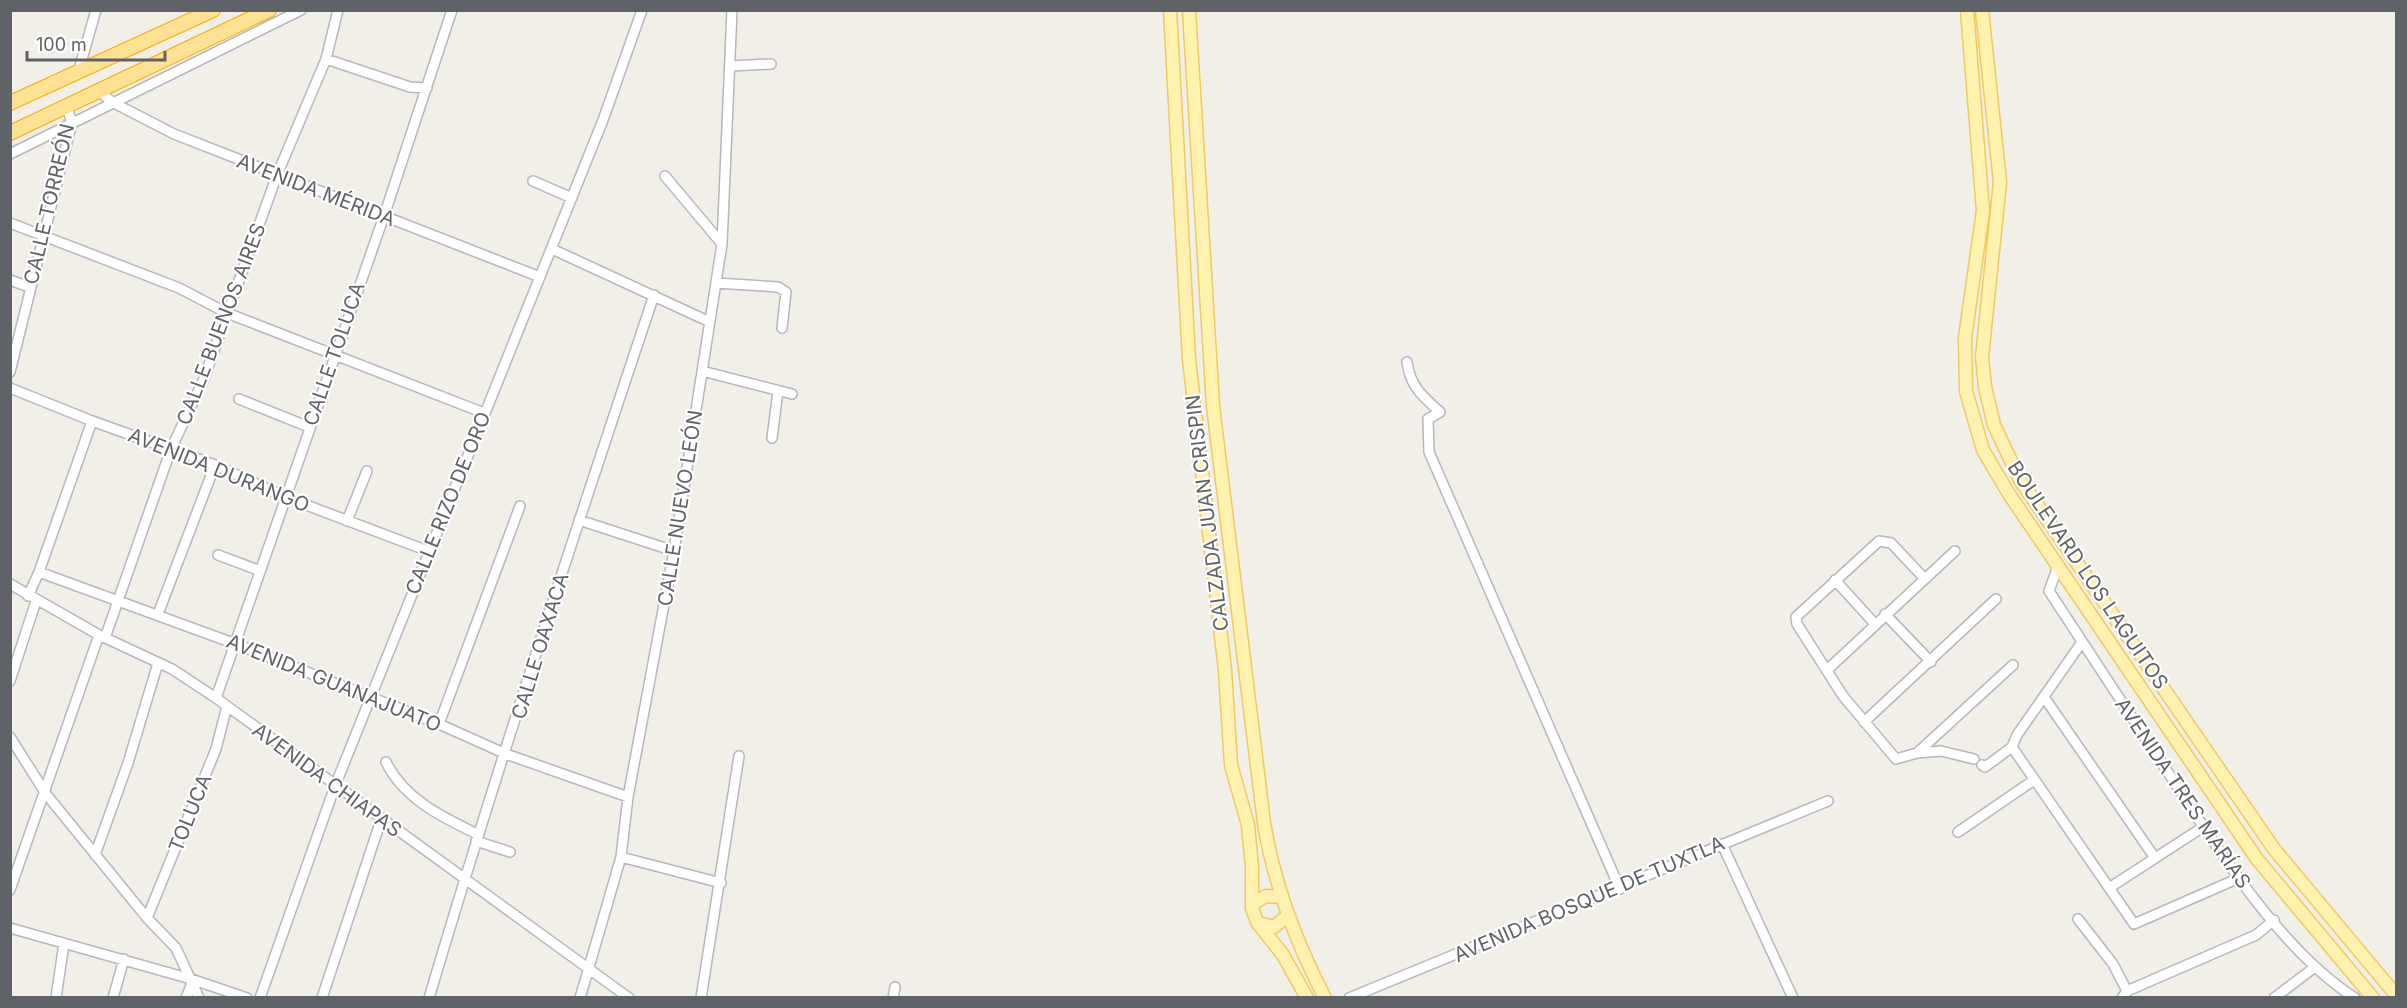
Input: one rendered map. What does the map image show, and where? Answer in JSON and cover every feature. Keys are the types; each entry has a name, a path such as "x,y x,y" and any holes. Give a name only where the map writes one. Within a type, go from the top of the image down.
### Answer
{"highway":[{"path":"10,103 213,10"},
{"path":"10,133 268,10"}],"main road":[{"name":"CALZADA JUAN CRISPIN","path":"1170,10 1189,359 1226,670 1231,765 1248,825 1252,867 1252,904 1257,922 1283,955 1306,998"},
{"name":"CALZADA JUAN CRISPIN","path":"1189,10 1213,406 1264,823 1270,858 1287,916 1305,960 1325,998"},
{"path":"1959,10 1965,31 1971,39"},
{"name":"BOULEVARD LOS LAGUITOS","path":"1967,10 1983,211 1965,338 1966,391 1983,450 2058,566 2258,859 2373,998"},
{"name":"BOULEVARD LOS LAGUITOS","path":"1982,10 1987,38 2000,182 1982,357 1994,424 2020,480 2274,849 2397,995"},
{"path":"1987,10 1987,38"},
{"path":"2126,665 2141,656"},
{"path":"1252,904 1266,896 1281,897"},
{"path":"1257,922 1274,927 1287,916"}],"street":[{"path":"78,73 96,10"},
{"path":"10,154 301,10"},
{"name":"CALLE BUENOS AIRES","path":"11,885 102,637 118,600 171,448 203,381 278,175 326,59 338,10"},
{"name":"CALLE TOLUCA","path":"216,698 258,570 384,216 452,10"},
{"name":"CALLE RIZO DE ORO","path":"260,998 335,786 373,698 428,551 552,249 642,10"},
{"name":"CALLE NUEVO LEÓN","path":"580,998 621,857 628,797 674,551 722,244 732,10"},
{"path":"326,59 410,87 427,88"},
{"path":"730,66 771,64"},
{"name":"AVENIDA MÉRIDA","path":"98,90 112,102 174,134 540,277"},
{"name":"CALLE TORREÓN","path":"10,372 29,287 46,238 72,122 66,106"},
{"path":"665,176 722,244"},
{"path":"533,182 572,198"},
{"path":"10,223 179,288 227,313 484,413"},
{"path":"552,249 710,322"},
{"path":"10,280 29,287"},
{"path":"716,283 778,287 786,292 782,328"},
{"name":"CALLE OAXACA","path":"429,998 477,837 506,754 579,520 654,295"},
{"path":"1407,362 1408,376 1414,388 1440,412 1428,419 1429,452 1510,642 1620,889"},
{"path":"702,371 792,394"},
{"name":"AVENIDA DURANGO","path":"10,388 92,421 215,465 285,497 428,551"},
{"path":"772,438 778,390"},
{"path":"239,399 309,427"},
{"path":"10,681 39,572 92,421"},
{"path":"158,614 215,465"},
{"path":"347,521 367,471"},
{"path":"439,724 520,506"},
{"path":"579,520 674,551"},
{"path":"1925,579 1891,543 1883,540 1835,580 1796,617 1797,624 1843,696 1896,759 1917,753 1941,751 1980,764 2012,747 2017,735 2082,642"},
{"path":"1827,670 1955,551"},
{"path":"218,555 258,570"},
{"name":"AVENIDA TRES MARÍAS","path":"2058,566 2049,591 2203,827 2239,878 2315,967 2355,998"},
{"name":"AVENIDA GUANAJUATO","path":"39,572 233,643 439,724 506,754 628,797"},
{"path":"1835,580 1875,624"},
{"name":"AVENIDA CHIAPAS","path":"10,584 102,637 172,669 216,698 629,998"},
{"path":"1864,722 1996,599"},
{"path":"1885,614 1931,662"},
{"path":"95,855 128,763 158,663"},
{"path":"1917,753 2013,665"},
{"path":"2044,697 2155,858"},
{"name":"TOLUCA","path":"147,918 216,749 226,706"},
{"path":"10,737 46,794 147,918 176,948 199,998"},
{"path":"2012,747 2134,924 2239,878"},
{"path":"701,998 740,756"},
{"path":"386,762 394,777 424,806 477,837 510,852"},
{"path":"1958,832 2034,780"},
{"name":"AVENIDA BOSQUE DE TUXTLA","path":"1349,998 1620,889 1828,801"},
{"path":"322,998 381,820"},
{"path":"2109,888 2203,827"},
{"path":"1722,844 1793,998"},
{"path":"621,857 721,883"},
{"path":"2078,919 2113,964 2125,994 2256,935 2274,920"},
{"path":"10,928 124,959 247,998"},
{"path":"56,998 64,943"},
{"path":"113,998 124,959"},
{"path":"2274,998 2315,967"},
{"path":"186,998 191,981"},
{"path":"893,998 895,987"}]}
